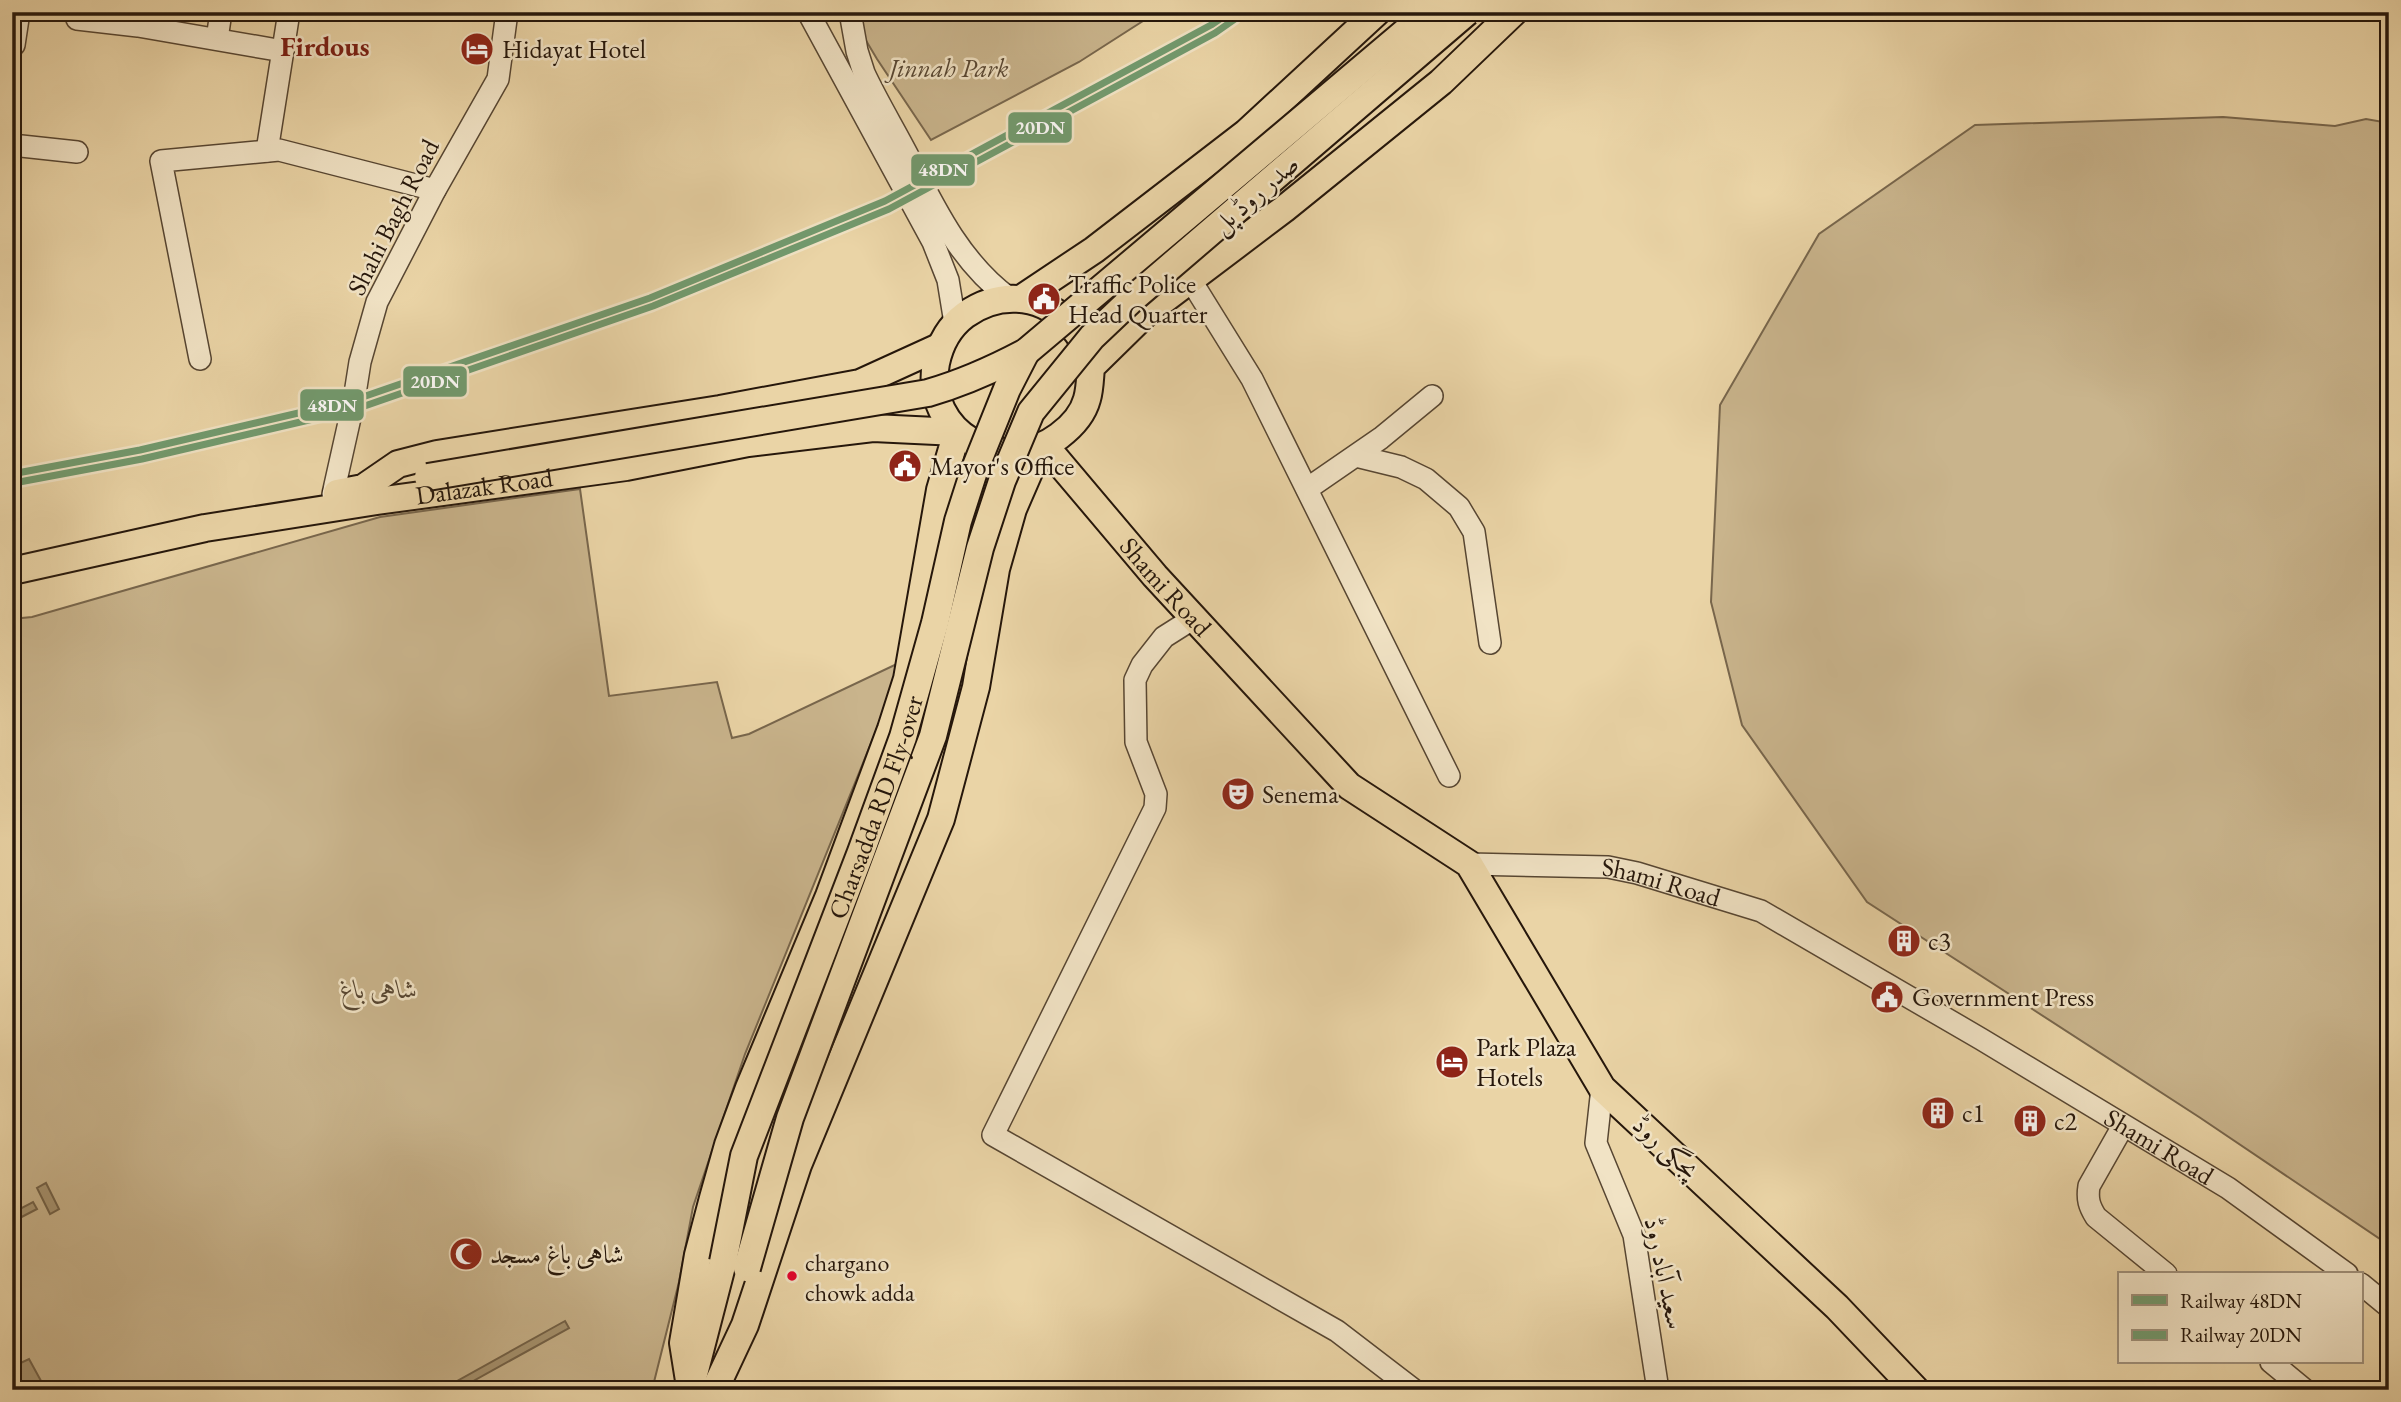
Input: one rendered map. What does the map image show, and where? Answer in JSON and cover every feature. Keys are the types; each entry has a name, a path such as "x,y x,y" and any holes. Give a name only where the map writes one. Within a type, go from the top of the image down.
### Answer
{"main road":[{"path":"1016,298 1055,310 1079,334 1091,367 1087,399 1072,427 1042,448 1010,454 982,448 957,432 940,407 934,377 939,347 955,323 979,305 1016,298 1094,250 1246,133 1377,12"},
{"path":"1246,133 1278,116 1322,86 1408,12"},
{"name":"صدر روڈ پل","path":"1026,352 1429,12"},
{"name":"صدر روڈ پل","path":"1052,385 1092,337 1130,301 1467,12"},
{"path":"1091,367 1145,314 1284,209 1441,82 1514,12"},
{"path":"1284,209 1365,164 1528,12"},
{"path":"1179,184 1176,207 1183,229 1199,247 1220,256"},
{"name":"Dalazak Road","path":"12,555 363,488 398,464 428,456 720,409 860,383 939,347"},
{"path":"363,488 928,393 968,381 1026,352"},
{"name":"Charsadda RD Fly-over","path":"735,1265 744,1156 862,852 903,737 935,623 958,522 974,471 1007,389 1026,352"},
{"name":"Charsadda RD Fly-over","path":"735,1265 933,736 980,548 1002,481 1031,412 1052,385"},
{"name":"Dalazak Road","path":"12,571 205,528 352,504 626,467 748,443 873,428 957,432"},
{"path":"702,1389 682,1343 698,1255 713,1198 728,1144 749,1088 829,896 891,729 906,679 940,490 957,432"},
{"path":"702,1389 745,1325 798,1165 941,819 975,687 996,569 1013,509 1042,448"},
{"name":"Shami Road","path":"1042,448 1155,576 1349,786 1469,864"},
{"name":"پجگی روڈ","path":"1469,864 1602,1088 1837,1307 1916,1390"},
{"path":"702,1389 735,1265"}],"street":[{"path":"14,45 19,12"},
{"path":"78,12 77,19 156,21 217,39 283,51"},
{"path":"217,39 221,12"},
{"path":"267,151 289,12"},
{"name":"Shahi Bagh Road","path":"333,494 360,362 377,302 435,190 498,79 507,12"},
{"path":"808,12 896,156 921,203 948,280 955,323"},
{"path":"850,12 864,73 896,156"},
{"path":"12,145 78,152"},
{"path":"200,359 161,161 279,150 435,190"},
{"path":"921,203 951,235 975,268 992,285 1016,298"},
{"path":"1190,279 1252,379 1449,776"},
{"path":"1307,489 1381,438 1432,396"},
{"path":"1356,456 1401,467 1426,479 1459,508 1474,531 1490,643"},
{"path":"1194,618 1164,637 1142,665 1135,680 1136,742 1156,794 1155,808 993,1135 1337,1331 1414,1390"},
{"name":"Shami Road","path":"1469,864 1608,867 1637,873 1761,911 2228,1188 2344,1272"},
{"name":"سعید آباد روڈ","path":"1602,1088 1596,1143 1634,1235 1658,1390"},
{"path":"2123,1126 2089,1186 2090,1207 2096,1217 2164,1272"},
{"path":"2362,1285 2389,1307"},
{"path":"2273,1364 2305,1390"}],"green space":[{"name":"Jinnah Park","path":"849,12 1157,12 1079,62 931,140"},
{"path":"2223,117 2335,126 2366,119 2389,123 2389,1245 2199,1117 1867,902 1742,725 1711,602 1720,405 1819,234 1975,125"},
{"name":"شاہی باغ","path":"580,489 609,696 717,682 732,738 749,734 901,662 874,736 745,1054 693,1207 679,1282 652,1390 12,1390 12,619 32,617 380,517"}],"shaded area":[{"path":"46,1183 59,1209 50,1214 37,1188"},
{"path":"33,1202 37,1209 12,1222 12,1213"},
{"path":"565,1321 569,1328 457,1390 441,1390"},
{"path":"29,1359 46,1390 12,1390 12,1367"}],"rail line":[{"name":"48DN","path":"12,474 140,450 354,400 650,298 885,201 1211,25 1230,12"},
{"name":"20DN","path":"14,483 142,459 356,409 653,306 889,209 1215,33 1235,19"}],"place":[{"name":"Hidayat Hotel","path":"477,49"},
{"name":"Traffic Police Head Quarter","path":"1044,299"},
{"name":"Mayor's Office","path":"905,466"},
{"name":"Senema","path":"1238,794"},
{"name":"c3","path":"1904,941"},
{"name":"Government Press","path":"1887,997"},
{"name":"Park Plaza Hotels","path":"1452,1062"},
{"name":"c1","path":"1938,1113"},
{"name":"c2","path":"2030,1121"},
{"name":"شاہی باغ مسجد","path":"466,1254"},
{"name":"chargano chowk adda","path":"792,1276"}],"district":[{"name":"Firdous","path":"325,46"}]}
